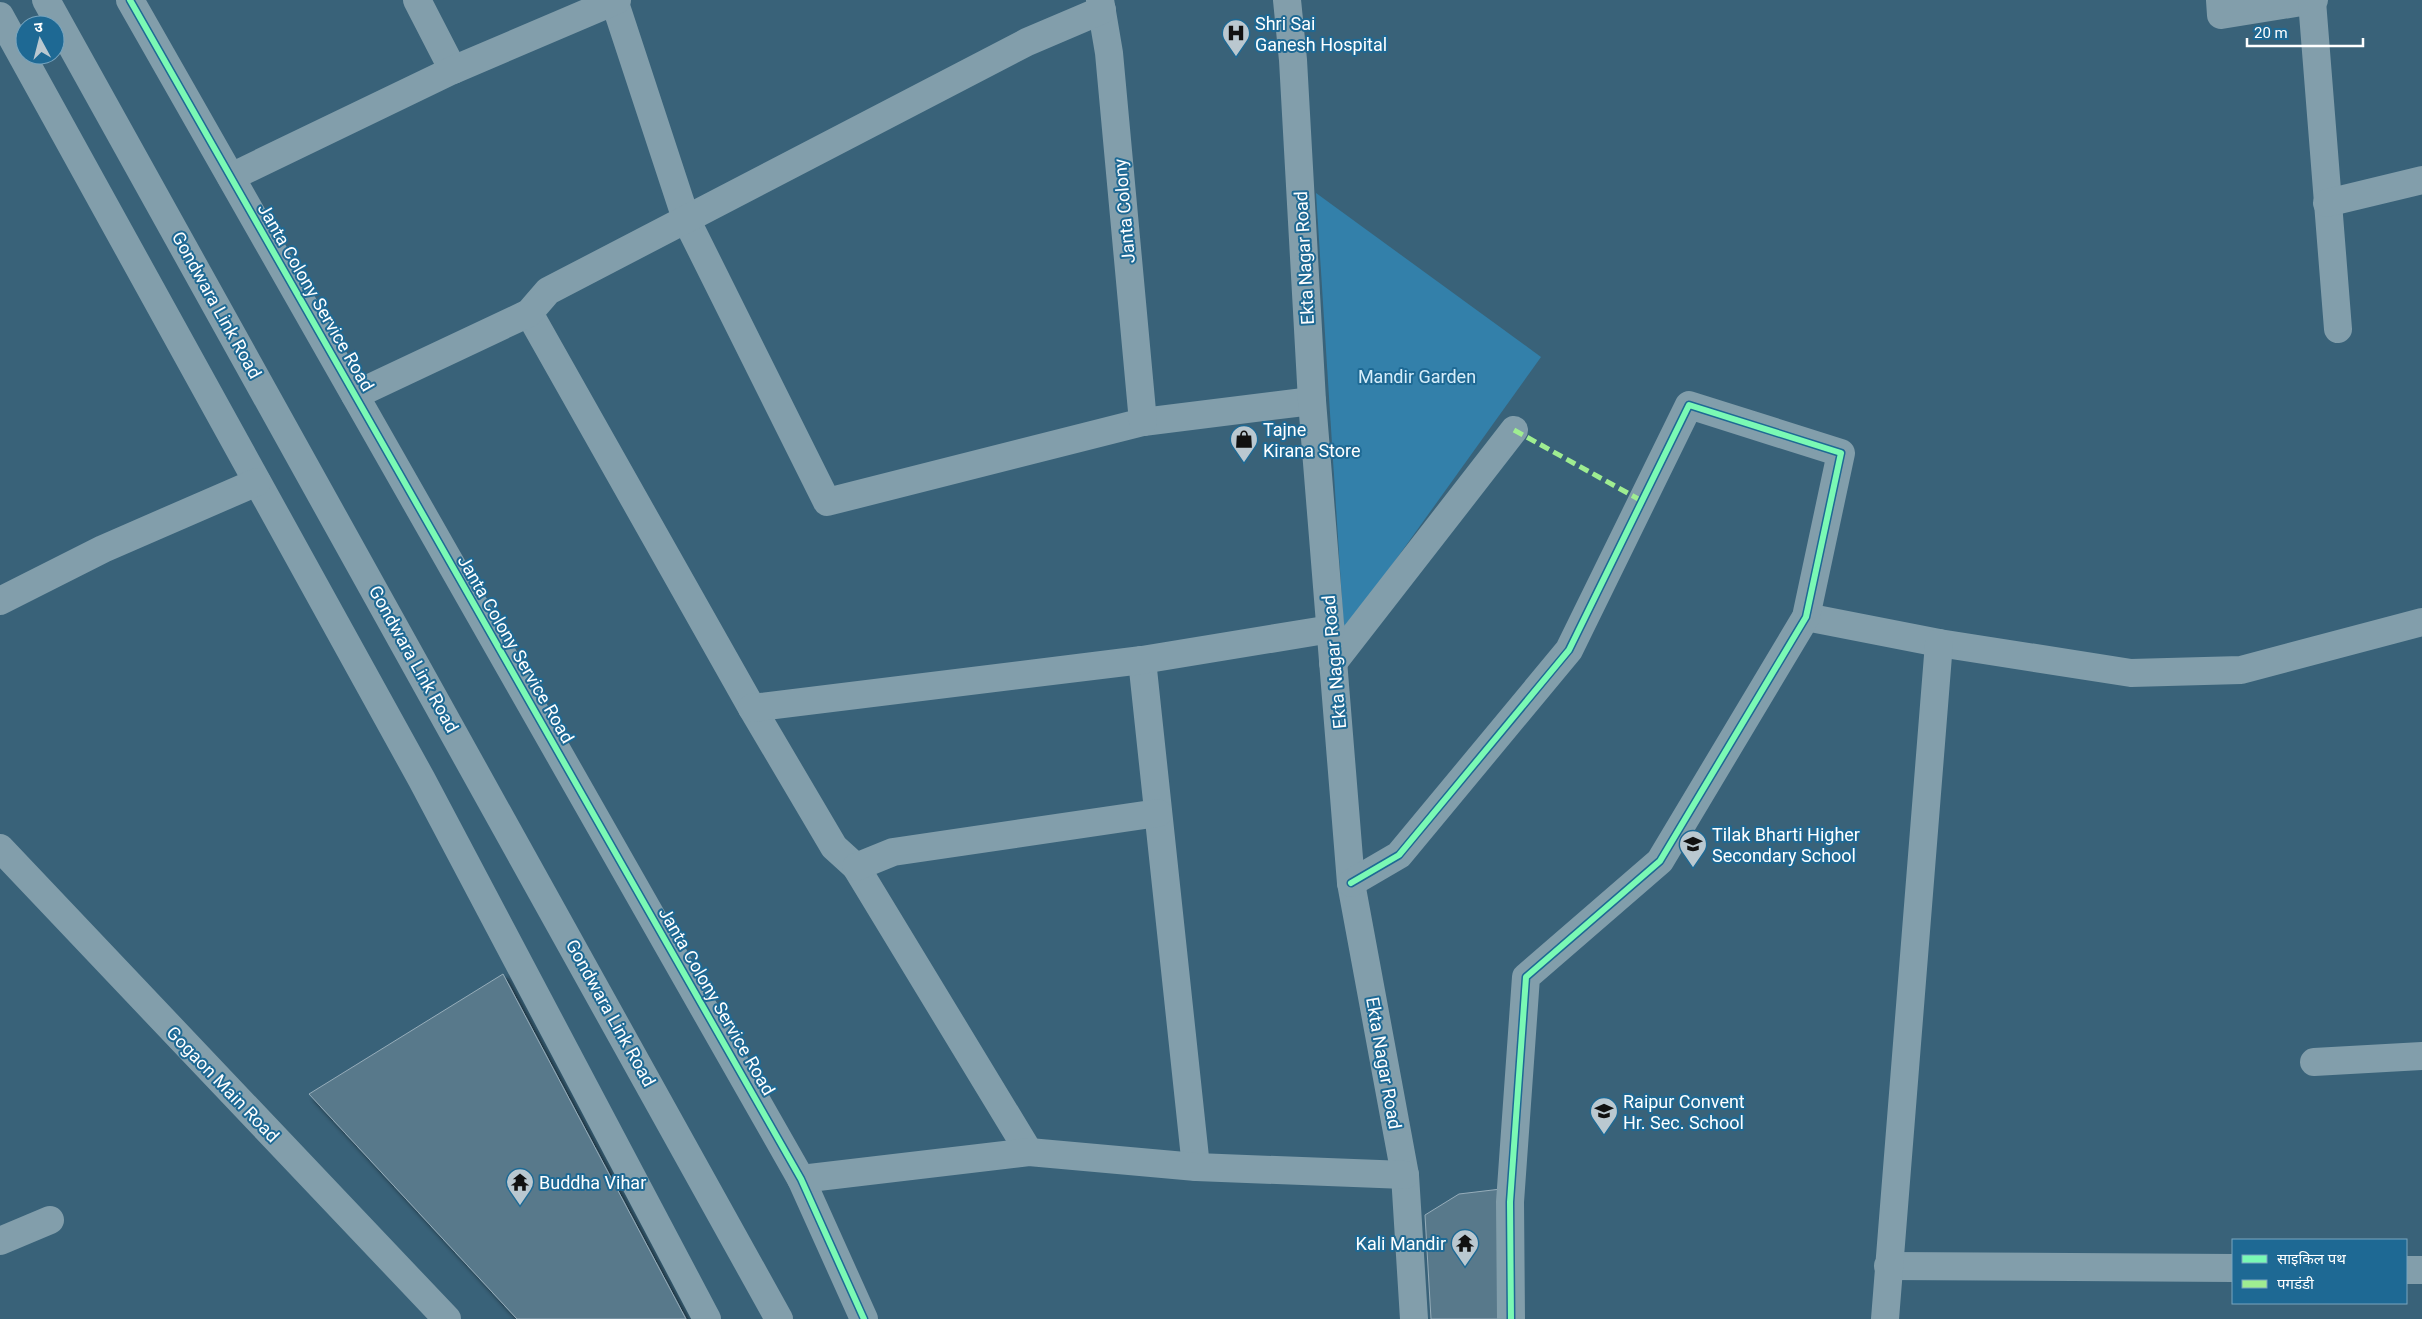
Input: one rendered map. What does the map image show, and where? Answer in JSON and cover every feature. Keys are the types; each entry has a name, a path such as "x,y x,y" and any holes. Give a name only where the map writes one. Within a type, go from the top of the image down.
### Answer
{"street":[{"name":"Gondwara Link Road","path":"46,0 779,1319"},
{"name":"Janta Colony Service Road","path":"130,0 801,1179 864,1319"},
{"path":"417,0 453,70"},
{"path":"231,178 453,70 615,0 686,219 828,502 1143,422 1312,402"},
{"name":"Ekta Nagar Road","path":"1287,0 1294,70 1312,402 1351,883 1405,1175 1414,1319"},
{"path":"2220,0 2221,15 2313,0 2338,329"},
{"path":"355,395 528,313 548,291 1101,5"},
{"name":"Janta Colony","path":"1101,5 1109,53 1143,422"},
{"path":"0,16 422,780 707,1319"},
{"path":"2327,203 2422,180"},
{"path":"528,313 752,708 834,847 856,866 1029,1152"},
{"path":"1351,883 1399,855 1569,650 1689,405 1841,453 1806,617 1660,861 1526,977 1510,1202 1511,1319"},
{"path":"1334,663 1514,430"},
{"path":"0,602 104,549 257,482"},
{"path":"1806,617 1939,643 2130,673 2241,670 2422,622"},
{"path":"752,708 1142,660 1331,629"},
{"path":"1885,1319 1939,643"},
{"path":"1142,660 1196,1167"},
{"path":"856,866 893,852 1158,813"},
{"name":"Gogaon Main Road","path":"0,848 447,1319"},
{"path":"2314,1062 2422,1056"},
{"path":"801,1179 1029,1152 1196,1167 1405,1175"},
{"path":"0,1241 50,1220"},
{"path":"1888,1266 2232,1268"},
{"path":"2407,1270 2422,1270"}],"green space":[{"name":"Mandir Garden","path":"1316,193 1541,357 1344,632"}],"building":[{"name":"Buddha Vihar","path":"503,974 686,1319 517,1319 309,1094"},
{"name":"Kali Mandir","path":"1501,1189 1504,1319 1431,1319 1425,1215 1459,1194"}],"marked path":[{"path":"1514,430 1642,501"}],"cycle path":[{"path":"130,0 801,1179 864,1319"},
{"path":"1351,883 1399,855 1569,650 1689,405 1841,453 1806,617 1660,861 1526,977 1510,1202 1511,1319"}],"place":[{"name":"Shri Sai Ganesh Hospital","path":"1236,57"},
{"name":"Tajne Kirana Store","path":"1244,463"},
{"name":"Tilak Bharti Higher Secondary School","path":"1693,868"},
{"name":"Raipur Convent Hr. Sec. School","path":"1604,1135"},
{"name":"Buddha Vihar","path":"520,1206"},
{"name":"Kali Mandir","path":"1465,1267"}]}
